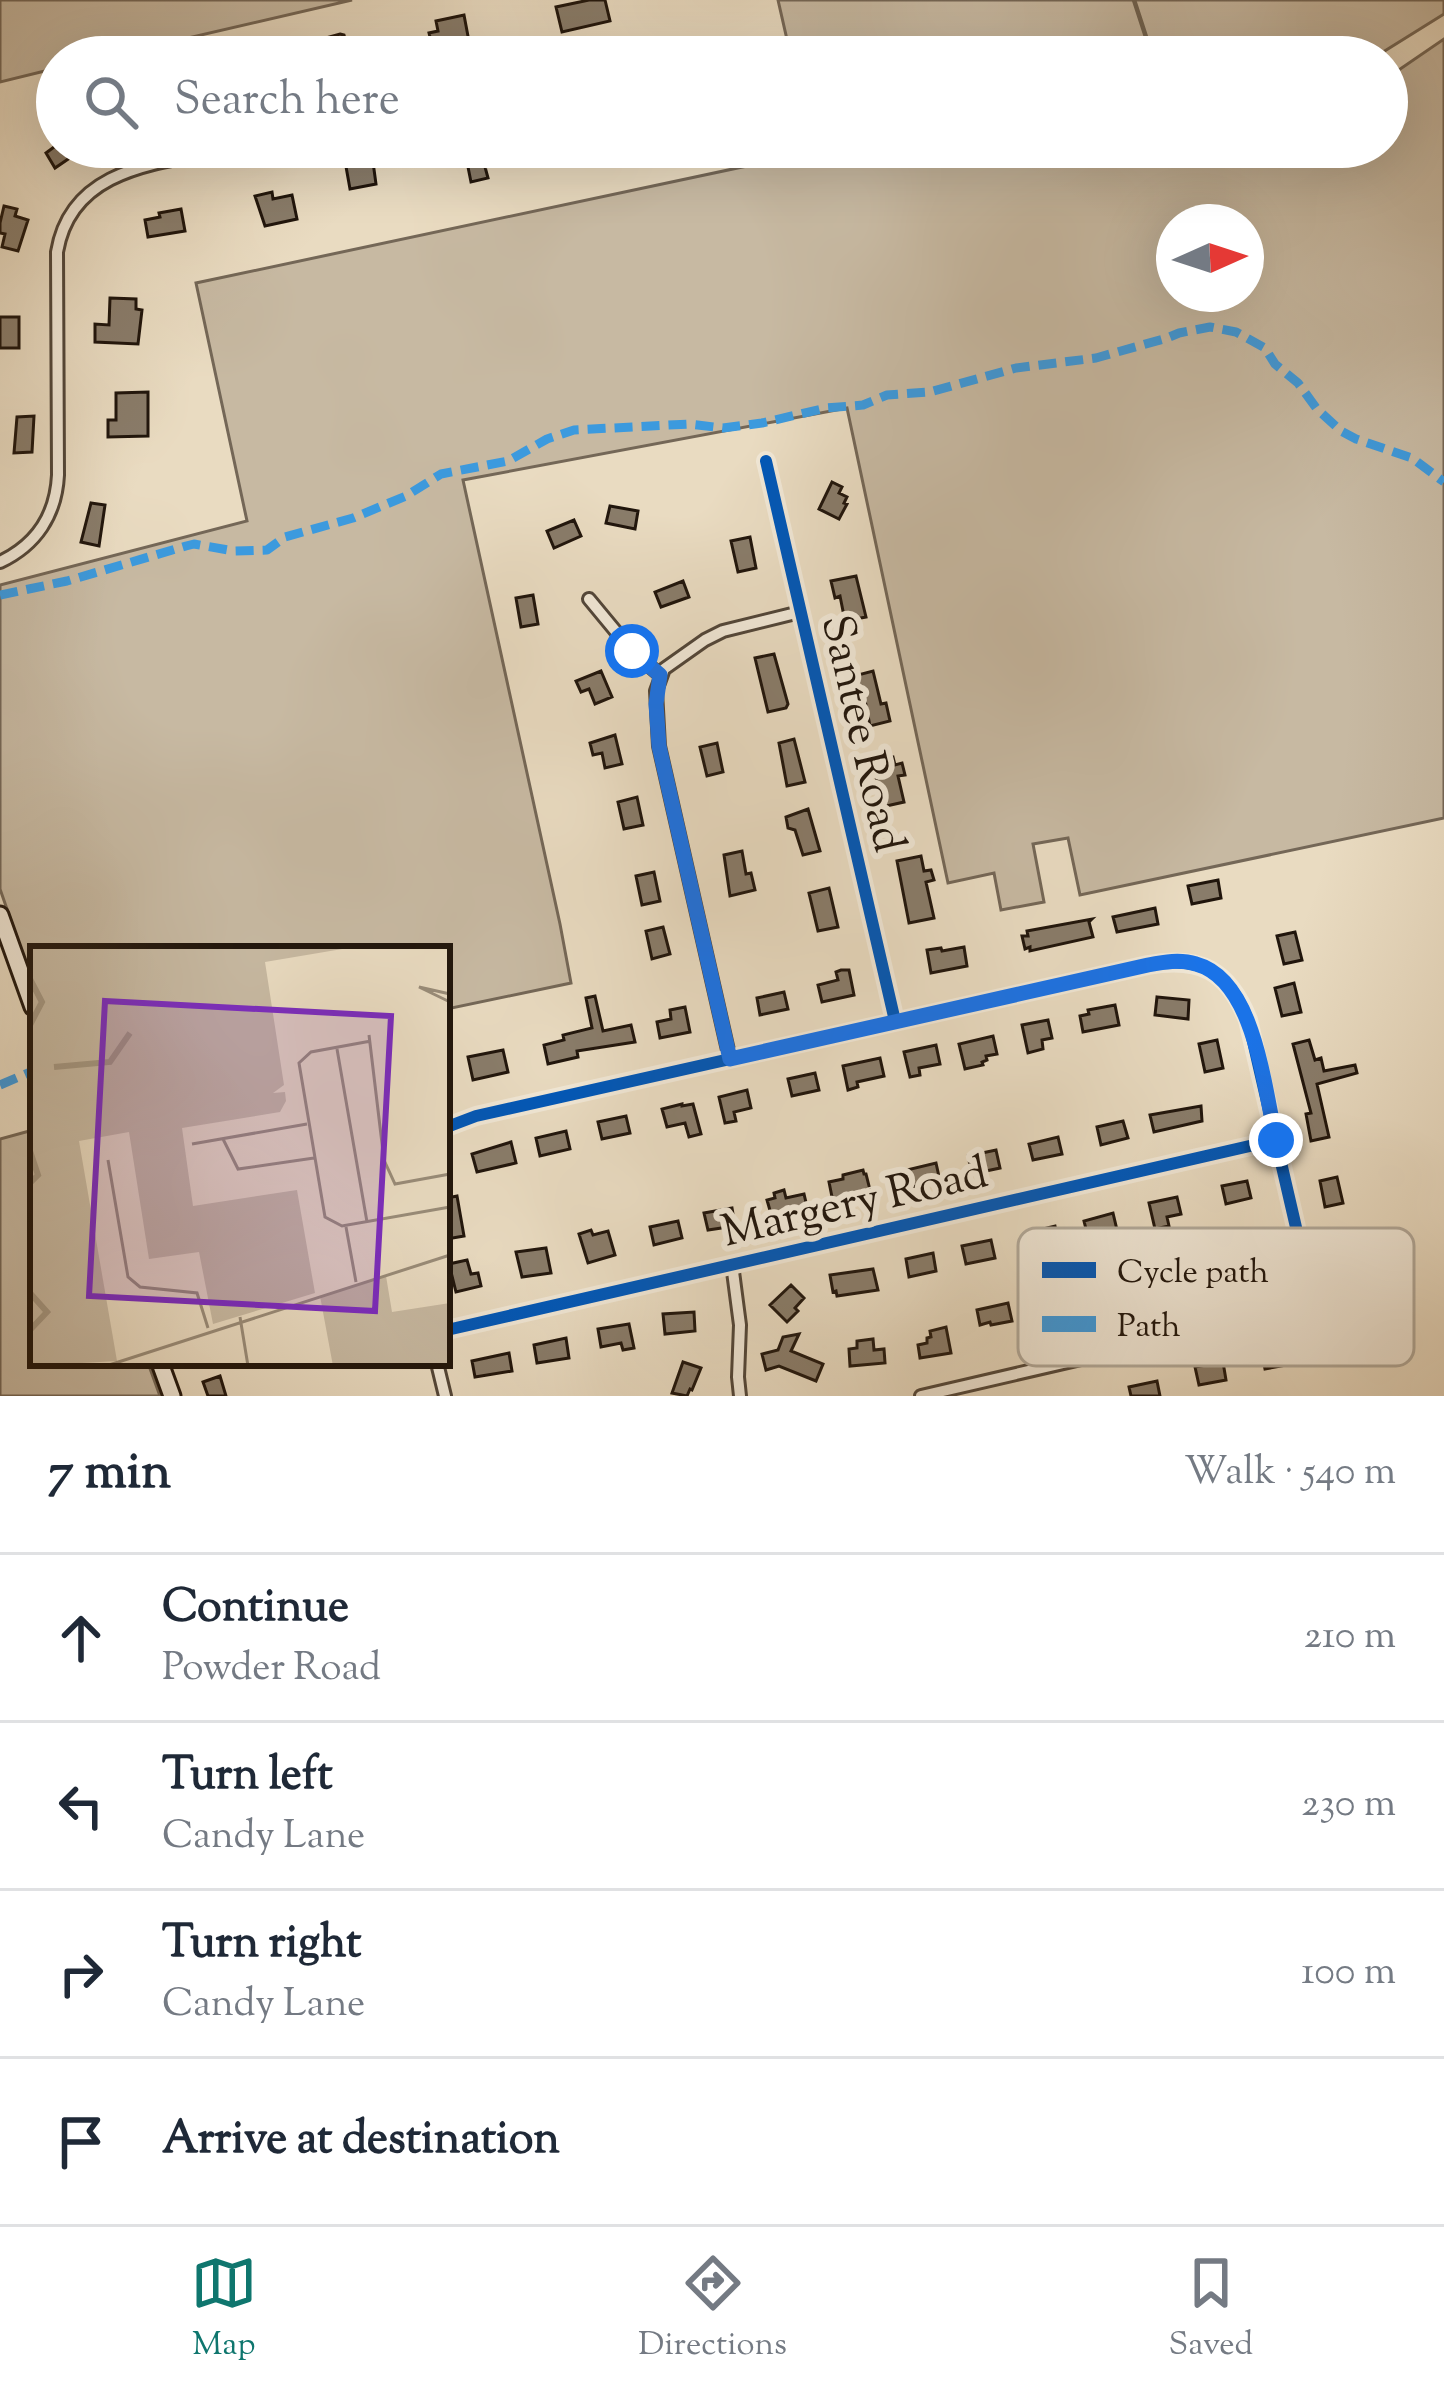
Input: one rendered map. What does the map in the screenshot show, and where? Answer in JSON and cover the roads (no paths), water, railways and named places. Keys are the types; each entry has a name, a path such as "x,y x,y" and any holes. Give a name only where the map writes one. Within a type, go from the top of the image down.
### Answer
{"street":[{"path":"0,562 37,534 56,496 57,252 62,232 71,212 93,188 121,173 144,168"},
{"name":"Santee Road","path":"766,461 895,1022"},
{"path":"589,599 632,651 660,675"},
{"path":"730,1059 659,746 660,675 682,654 714,635 800,612"},
{"path":"0,915 30,999"},
{"path":"450,1126 476,1116 1177,961 1201,965 1220,976 1243,1008 1296,1228"},
{"name":"Margery Road","path":"450,1329 1276,1140"},
{"path":"732,1264 740,1325 740,1396"},
{"path":"161,1366 172,1396"},
{"path":"438,1366 445,1396"},
{"path":"921,1396 1051,1366"}],"waterway":[{"path":"1134,0 1146,36"}]}
